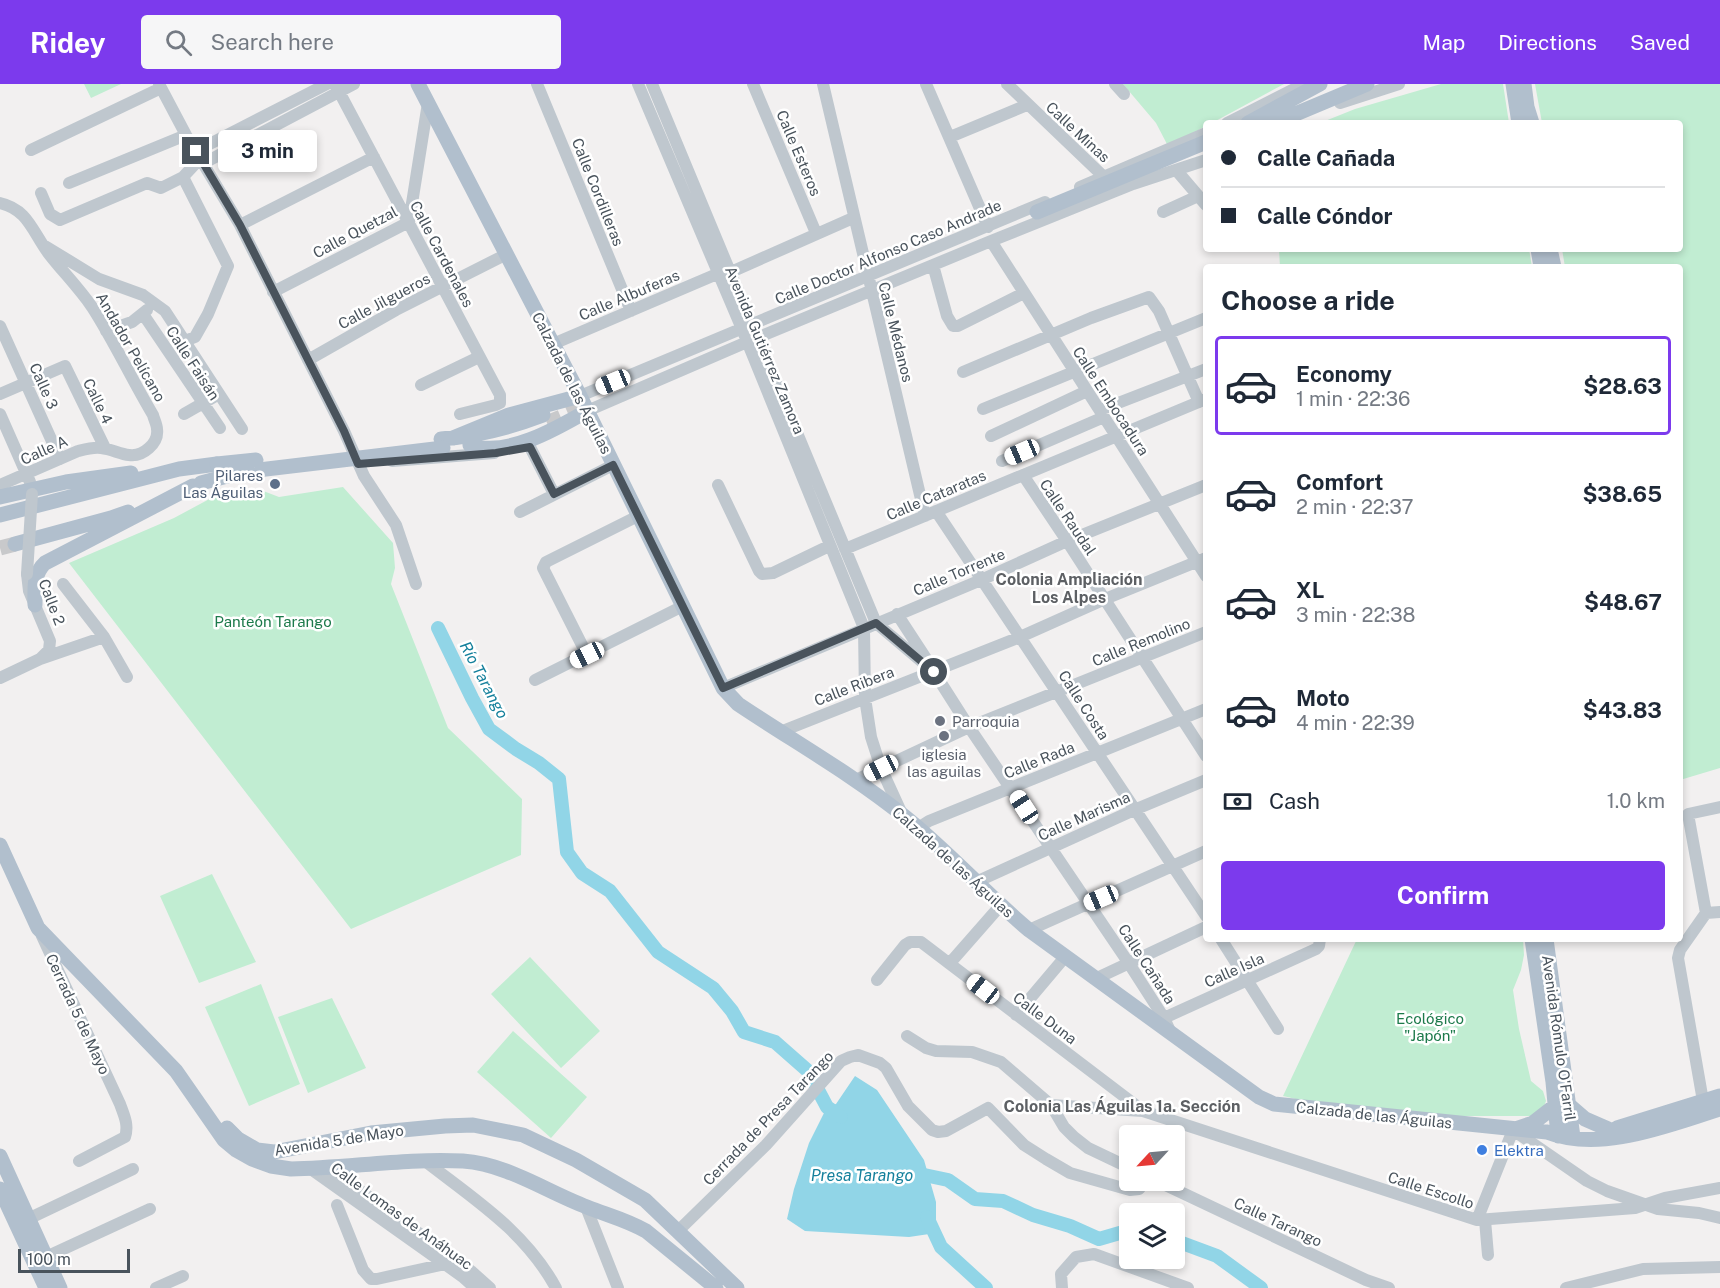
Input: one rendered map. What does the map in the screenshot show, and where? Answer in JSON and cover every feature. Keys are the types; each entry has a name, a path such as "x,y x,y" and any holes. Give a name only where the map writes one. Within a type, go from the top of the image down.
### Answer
{"main road":[{"name":"Calzada de las Águilas","path":"418,84 580,396 723,688 738,704 856,780 903,815 1000,906 1029,930 1259,1097 1274,1104 1513,1130 1621,1137 1646,1132 1720,1108"},
{"path":"1254,120 1320,84"},
{"path":"1291,119 1366,84"},
{"path":"1513,84 1519,120"},
{"path":"1524,84 1531,120"},
{"path":"1532,84 1532,120"},
{"path":"1203,143 1038,214 1203,153"},
{"path":"446,441 509,415 580,396"},
{"path":"4,492 32,492 66,482 217,464 446,441 479,448 502,447 523,442 588,414"},
{"path":"15,544 111,518 197,485 242,472 446,441 545,419 519,432 470,445"},
{"path":"0,515 179,469"},
{"path":"34,605 39,569 45,563 197,485"},
{"name":"Cerrada 5 de Mayo","path":"0,845 38,928"},
{"name":"Avenida 5 de Mayo","path":"30,908 47,923 145,1032 177,1071 224,1140 236,1150 271,1166 291,1169 425,1161 465,1161 491,1166 646,1231 716,1288"},
{"name":"Avenida 5 de Mayo","path":"38,928 145,1032 185,1067 229,1131 257,1150 286,1151 371,1133 445,1126 473,1125 523,1135 576,1160 645,1200 737,1288"},
{"name":"Avenida Rómulo O'Farril","path":"1533,942 1562,1098"},
{"name":"Avenida Rómulo O'Farril","path":"1545,942 1562,1098 1562,1132"},
{"name":"Calzada de las Águilas","path":"1562,1132 1630,1125 1720,1096"},
{"path":"1513,1130 1533,1123 1562,1098 1585,1119 1608,1129"},
{"path":"257,1150 281,1162 328,1167"},
{"path":"0,1156 28,1219 49,1255 60,1288"},
{"path":"0,1189 46,1288"}],"street":[{"path":"40,193 50,214 60,220 147,183 152,183 160,189 183,177 199,159 327,84"},
{"path":"199,159 337,88 354,84"},
{"name":"Calle Cordilleras","path":"537,84 631,311"},
{"name":"Avenida Gutiérrez Zamora","path":"638,84 717,274 747,327"},
{"name":"Avenida Gutiérrez Zamora","path":"652,84 730,272 747,327 817,516 864,628"},
{"name":"Calle Esteros","path":"753,84 816,233"},
{"name":"Calle Médanos","path":"823,84 867,278 931,514"},
{"path":"926,84 988,226"},
{"name":"Calle Minas","path":"1007,84 1103,176"},
{"path":"1115,84 1124,94"},
{"path":"1233,120 1304,84"},
{"path":"1291,119 1399,84"},
{"path":"31,150 160,86 199,159 240,225 344,431 364,476 396,525 416,584"},
{"name":"Calle Cardenales","path":"337,88 500,395 500,403 496,405 460,414"},
{"name":"Calle Quetzal","path":"273,292 409,222 428,103"},
{"path":"950,137 1028,105"},
{"name":"Calle Doctor Alfonso Caso Andrade","path":"580,396 867,278 1203,134"},
{"path":"69,183 186,135"},
{"path":"240,225 374,157"},
{"name":"Calle Doctor Alfonso Caso Andrade","path":"358,464 496,453 530,447 588,414 752,340 1132,184 1203,161"},
{"path":"1164,212 1202,201 1177,171"},
{"path":"183,177 228,266 208,314 195,337 185,341"},
{"name":"Andador Pelícano","path":"0,202 20,211 42,245 80,290 106,331 153,415 158,429"},
{"path":"730,272 853,218"},
{"name":"Calle Embocadura","path":"991,241 1159,503 1201,560"},
{"path":"42,245 56,251 99,279 143,295 165,311 242,429"},
{"name":"Calle Jilgueros","path":"308,360 396,310 507,254"},
{"path":"933,265 947,316 953,326 958,326 1024,293"},
{"name":"Calle Albuferas","path":"552,344 717,274"},
{"path":"963,372 1090,318 1146,297 1152,299 1187,377 1202,401"},
{"path":"106,331 132,322 155,302"},
{"name":"Calle Faisán","path":"143,314 220,428"},
{"path":"983,409 1203,319"},
{"name":"Calle 3","path":"0,326 60,459"},
{"name":"Avenida Gutiérrez Zamora","path":"752,340 830,511 876,623"},
{"path":"421,385 479,357"},
{"name":"Calle 4","path":"26,383 65,366 105,448"},
{"path":"1002,461 1203,370"},
{"path":"0,394 26,383"},
{"path":"991,436 1087,391"},
{"path":"184,414 219,394"},
{"name":"Calle Cataratas","path":"844,549 1202,401"},
{"name":"Calle 2","path":"0,414 28,474 32,492 27,574 29,591 49,636 49,650 40,659"},
{"name":"Calle A","path":"28,474 91,448 105,448 134,456 143,453 156,438 158,429"},
{"path":"530,447 554,494"},
{"path":"520,512 613,465"},
{"path":"4,492 22,484 28,474"},
{"name":"Calle Raudal","path":"1023,475 1203,751"},
{"path":"718,485 762,574 773,573 829,546"},
{"name":"Calle Torrente","path":"723,688 981,580 1067,541 1203,486"},
{"path":"817,516 830,511"},
{"name":"Calle Costa","path":"931,514 981,580 1203,912"},
{"path":"587,655 543,568 546,562 638,516"},
{"name":"Calle Ribera","path":"780,732 1020,637 1201,560"},
{"name":"Calle 2","path":"63,584 127,677"},
{"path":"535,680 683,606"},
{"name":"Calle Cañada","path":"897,615 969,727 1128,962 1164,1018 1172,1035"},
{"name":"Calle Cañada","path":"876,623 934,672"},
{"path":"864,628 864,698 871,737 881,768 903,815"},
{"name":"Calle Remolino","path":"856,780 969,727 1203,633"},
{"path":"49,636 68,644 99,639"},
{"path":"0,678 40,659 99,639"},
{"name":"Calle Rada","path":"918,828 929,821 1203,710"},
{"name":"Calle Marisma","path":"976,882 1050,847 1203,781"},
{"path":"1703,1101 1678,958 1680,950 1706,913 1688,814 1720,807"},
{"path":"1029,930 1203,852"},
{"path":"950,963 1000,906"},
{"path":"1706,913 1720,912"},
{"name":"Cerrada 5 de Mayo","path":"38,928 126,1121 125,1137 79,1161"},
{"path":"1095,979 1203,928"},
{"name":"Calle Duna","path":"878,980 896,959 901,949 910,942 921,942 1143,1111"},
{"path":"1223,942 1278,1029"},
{"name":"Calle Isla","path":"1164,1018 1318,944"},
{"path":"1016,1015 1065,957"},
{"path":"907,1036 936,1052 972,1052 1001,1062 1051,1105 1060,1121 1074,1137 1088,1148 1119,1163"},
{"name":"Cerrada de Presa Tarango","path":"678,1231 766,1145 836,1067 850,1057 858,1055 880,1063 886,1068 908,1106 932,1130 946,1131 988,1108 1024,1145 1070,1173 1119,1187"},
{"path":"1051,1105 1143,1111"},
{"name":"Calle Escollo","path":"1143,1111 1481,1220 1617,1210 1720,1188"},
{"path":"1488,1255 1481,1220 1513,1130 1587,1181 1617,1194 1658,1209 1699,1213 1720,1218"},
{"path":"425,1161 497,1216 522,1239 546,1270 556,1288"},
{"name":"Calle Lomas de Anáhuac","path":"328,1167 471,1271 490,1288"},
{"path":"28,1219 133,1169"},
{"name":"Calle Lomas de Anáhuac","path":"311,1169 445,1264 475,1288"},
{"name":"Calle Tarango","path":"1178,1191 1366,1280 1389,1288"},
{"path":"337,1204 363,1270 371,1279 445,1264"},
{"path":"586,1207 618,1288"},
{"path":"49,1255 150,1209"},
{"path":"1062,1288 1061,1274 1076,1257 1094,1254 1188,1288"},
{"path":"1566,1288 1643,1269 1720,1267"},
{"path":"156,1288 183,1276"}],"green space":[{"path":"84,84 121,84 91,98"},
{"path":"1123,84 1284,84 1218,120 1203,120 1203,128 1168,146 1156,123"},
{"path":"1441,84 1503,84 1509,120 1328,120 1355,109"},
{"path":"1535,84 1720,84 1720,768 1683,779 1683,264 1564,264 1562,252 1683,252 1683,120 1541,120"},
{"path":"1279,252 1530,252 1532,264 1280,264"},
{"name":"Panteón Tarango","path":"343,487 393,543 395,568 391,584 448,728 522,799 521,855 351,929 69,563 174,518 228,489 258,489 279,497"},
{"path":"212,874 256,962 199,983 160,896"},
{"name":"Ecológico \"Japón\"","path":"1356,942 1523,942 1524,955 1521,970 1513,990 1531,1081 1543,1091 1546,1101 1542,1111 1533,1116 1454,1116 1313,1103 1283,1096"},
{"path":"530,957 600,1031 561,1068 491,994"},
{"path":"261,984 300,1084 249,1106 205,1007"},
{"path":"332,998 366,1068 308,1093 278,1017"},
{"path":"513,1031 587,1097 551,1138 477,1072"}],"water":[{"name":"Presa Tarango","path":"855,1076 877,1090 924,1160 936,1202 936,1233 909,1237 805,1231 787,1219 809,1143 827,1107 836,1104"}],"waterway":[{"name":"Río Tarango","path":"438,628 489,729 559,779 567,852 582,873 610,891 658,952 713,988 732,1011 744,1032 775,1042 808,1071 827,1107 841,1117"},
{"path":"910,1172 948,1180 975,1199 1003,1201 1033,1215 1070,1226 1099,1239 1119,1233"},
{"path":"927,1217 941,1247 986,1288"},
{"path":"1185,1244 1217,1256 1261,1288"}],"tunnel":[{"path":"547,423 582,408"},
{"path":"0,548 15,544"}],"place":[{"name":"Pilares Las Águilas","path":"275,484"},
{"name":"Parroquia","path":"940,721"},
{"name":"iglesia las aguilas","path":"944,736"},
{"name":"Elektra","path":"1482,1150"}],"district":[{"name":"Colonia Ampliación Los Alpes","path":"1069,588"},
{"name":"Colonia Las Águilas 1a. Sección","path":"1122,1106"}],"route":[{"path":"196,151 240,225 344,431 358,464 496,453 530,447 554,494 613,465 723,688 876,623 934,672"}]}
